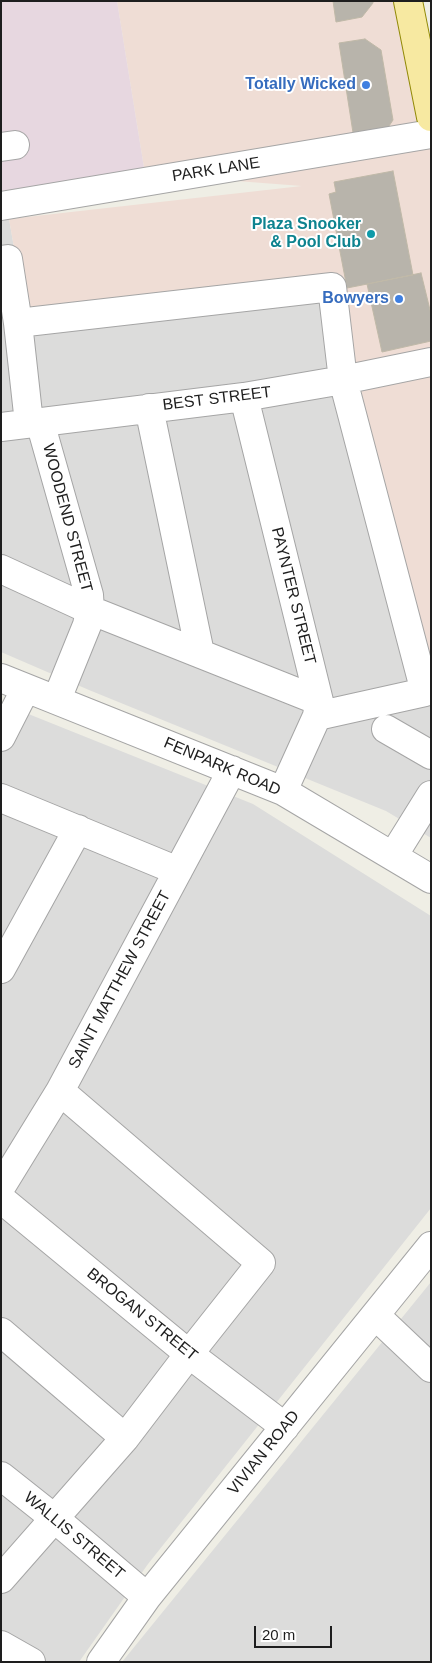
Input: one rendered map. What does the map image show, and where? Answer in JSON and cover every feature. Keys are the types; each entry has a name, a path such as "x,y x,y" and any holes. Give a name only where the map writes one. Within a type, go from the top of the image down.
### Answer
{"main road":[{"path":"408,1 431,117"}],"street":[{"name":"PARK LANE","path":"1,206 431,134"},
{"name":"WOODEND STREET","path":"1,260 8,259 35,422 89,596 88,625 58,699"},
{"path":"1,569 90,610 200,653 318,708 425,692 343,380 332,287 18,324"},
{"name":"BEST STREET","path":"1,426 244,397 343,380 431,362"},
{"name":"PAYNTER STREET","path":"244,397 318,708"},
{"path":"149,408 200,653"},
{"name":"FENPARK ROAD","path":"1,678 58,699 283,791 431,879"},
{"path":"1,737 26,688"},
{"path":"283,791 318,708"},
{"path":"386,729 431,755"},
{"name":"SAINT MATTHEW STREET","path":"1,1187 60,1091 232,770"},
{"path":"393,856 431,795"},
{"path":"1,798 178,871"},
{"path":"1,969 78,829"},
{"path":"1,1579 126,1438 189,1354 262,1263 60,1091"},
{"name":"BROGAN STREET","path":"1,1200 189,1354 285,1427"},
{"name":"VIVIAN ROAD","path":"101,1662 147,1597 431,1246"},
{"path":"376,1316 431,1368"},
{"path":"1,1332 126,1438"},
{"name":"WALLIS STREET","path":"1,1476 147,1597"},
{"path":"1,1645 32,1662"}],"shaded area":[{"path":"1,1 117,1 145,174 1,191"},
{"path":"117,1 411,1 423,44 431,42 431,695 321,276 25,310 9,219 302,186 145,174"},
{"path":"9,219 25,310 321,276 431,695 431,838 386,811 89,690 1,652 1,220"},
{"path":"1,703 253,804 431,916 431,1208 148,1564 79,1662 1,1662"},
{"path":"431,1282 431,1662 122,1662"}],"building":[{"path":"333,1 373,1 373,3 362,17 336,22"},
{"name":"Totally Wicked","path":"365,39 381,50 393,120 383,135 354,139 339,43"},
{"name":"Plaza Snooker & Pool Club","path":"393,171 413,275 347,288 329,194 336,192 334,182"},
{"name":"Bowyers","path":"421,273 431,314 431,341 382,352 367,284"}],"place":[{"name":"Totally Wicked","path":"366,85"},
{"name":"Plaza Snooker & Pool Club","path":"371,234"},
{"name":"Bowyers","path":"399,299"}]}
